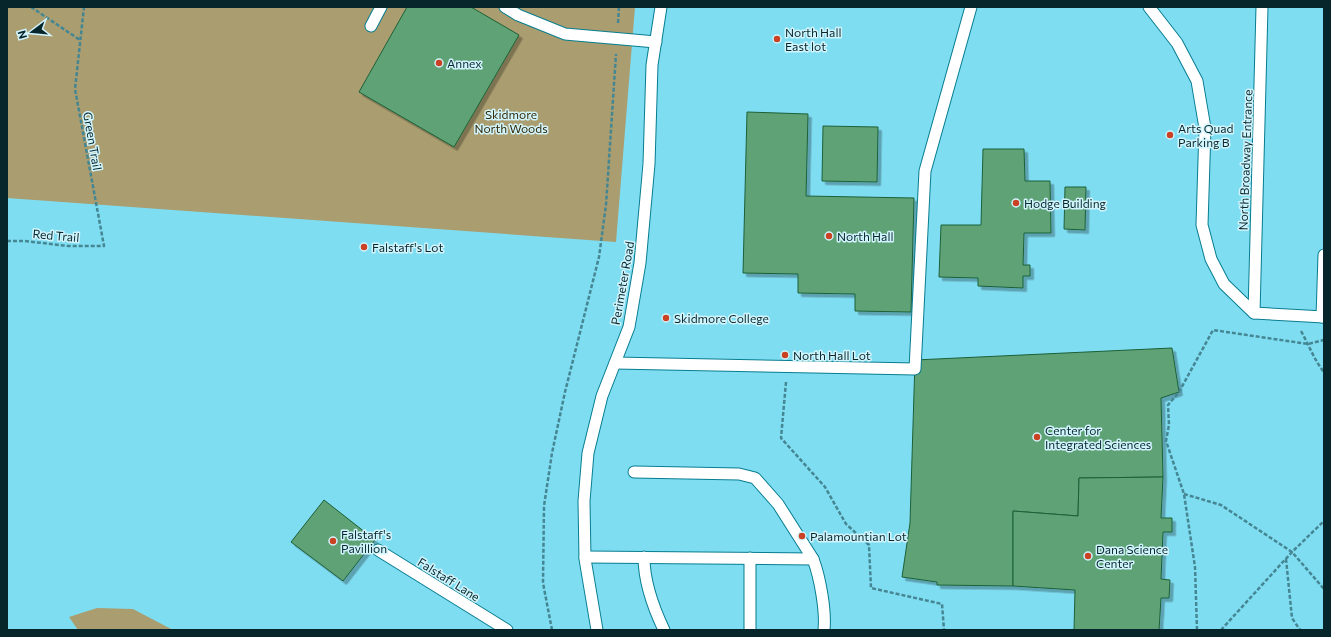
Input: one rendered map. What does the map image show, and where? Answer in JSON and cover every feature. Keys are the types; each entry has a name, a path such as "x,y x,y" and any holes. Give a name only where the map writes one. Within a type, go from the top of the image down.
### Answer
{"lane":[{"path":"371,26 381,7"},
{"path":"505,7 518,15 566,34 656,42"},
{"name":"Perimeter Road","path":"596,630 585,556 584,500 588,453 602,396 628,327 640,263 649,164 652,65 661,7"},
{"path":"615,363 915,369 925,171 971,7"},
{"path":"1149,7 1177,43 1197,81 1204,128 1202,225 1211,259 1224,284 1254,313 1323,317 1324,255"},
{"name":"North Broadway Entrance","path":"1254,313 1262,7"},
{"path":"634,472 739,474 755,478 778,504 813,559 817,568 825,620 824,630"},
{"name":"Falstaff Lane","path":"378,550 507,630"},
{"path":"585,556 813,559"},
{"path":"644,557 644,573 654,610 664,630"},
{"path":"750,558 750,630"}],"path":[{"path":"31,7 80,40"},
{"name":"Green Trail","path":"84,7 75,89 104,246"},
{"path":"552,630 543,583 544,506 565,392 598,257 606,205 619,7"},
{"name":"Red Trail","path":"7,241 25,241 68,246 104,246"},
{"path":"1292,316 1308,344 1316,362 1324,372"},
{"path":"1197,630 1195,567 1184,494 1166,441 1169,425 1168,405 1179,392 1213,330 1308,344 1324,340"},
{"path":"788,366 781,438 825,487 846,524 869,545 871,588 942,604 944,630"},
{"path":"1184,494 1221,505 1292,552 1324,589"},
{"path":"1221,630 1292,552 1324,521"},
{"path":"1286,559 1292,618 1300,630"}],"green space":[{"name":"Skidmore North Woods","path":"7,7 635,7 616,242 7,198"},
{"path":"97,608 133,609 173,630 78,630 69,617"}],"building":[{"name":"Annex","path":"407,7 471,7 519,35 454,147 359,92"},
{"name":"North Hall","path":"747,112 808,114 806,196 914,198 911,312 855,311 855,294 798,293 798,274 743,273"},
{"path":"823,126 878,127 877,182 822,181"},
{"name":"Hodge Building","path":"983,149 1024,149 1025,181 1050,181 1051,233 1024,233 1023,265 1030,265 1030,276 1023,276 1023,288 978,286 978,278 939,277 941,225 981,225"},
{"path":"1065,187 1086,187 1085,230 1064,229"},
{"name":"Center for Integrated Sciences","path":"1172,348 1179,392 1161,398 1163,477 1079,478 1078,516 1013,511 1013,586 937,585 937,582 902,577 910,523 915,360"},
{"name":"Dana Science Center","path":"1163,477 1161,518 1172,518 1172,532 1163,532 1161,579 1170,580 1169,598 1161,598 1159,630 1074,630 1075,590 1013,586 1013,511 1078,516 1079,478"},
{"name":"Falstaff's Pavillion","path":"324,500 375,540 343,581 291,542"}],"place":[{"name":"North Hall East lot","path":"777,39"},
{"name":"Annex","path":"439,63"},
{"name":"Arts Quad Parking B","path":"1170,135"},
{"name":"Hodge Building","path":"1016,203"},
{"name":"North Hall","path":"829,236"},
{"name":"Falstaff's Lot","path":"364,247"},
{"name":"Skidmore College","path":"666,318"},
{"name":"North Hall Lot","path":"785,355"},
{"name":"Center for Integrated Sciences","path":"1037,437"},
{"name":"Palamountian Lot","path":"802,536"},
{"name":"Falstaff's Pavillion","path":"333,541"},
{"name":"Dana Science Center","path":"1088,556"}]}
